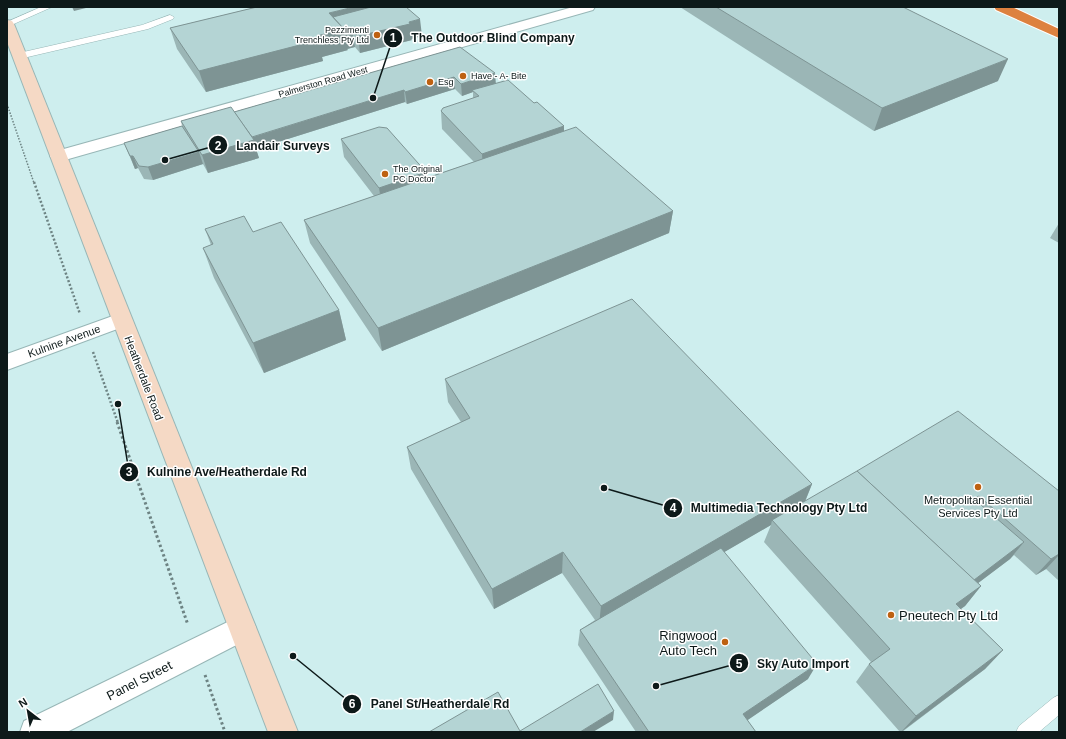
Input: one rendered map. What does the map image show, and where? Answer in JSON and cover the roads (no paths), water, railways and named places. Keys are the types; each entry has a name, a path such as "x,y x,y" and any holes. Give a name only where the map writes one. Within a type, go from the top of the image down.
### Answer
{"highway":[{"path":"1001,7 1059,34"}],"main road":[{"name":"Heatherdale Road","path":"7,25 283,732"}],"street":[{"name":"Palmerston Road West","path":"59,156 588,7"},
{"name":"Kulnine Avenue","path":"7,362 121,320"},
{"name":"Panel Street","path":"35,732 242,628"}],"lane":[{"path":"7,25 48,7"},
{"path":"19,56 145,27 170,17"},
{"path":"1025,732 1059,704"}],"place":[{"name":"Pezzimenti Trenchless Pty Ltd","path":"377,35"},
{"name":"Have - A- Bite","path":"463,76"},
{"name":"Esg","path":"430,82"},
{"name":"The Outdoor Blind Company","path":"373,98"},
{"name":"Landair Surveys","path":"165,160"},
{"name":"The Original PC Doctor","path":"385,174"},
{"name":"Kulnine Ave/Heatherdale Rd","path":"118,404"},
{"name":"Metropolitan Essential Services Pty Ltd","path":"978,487"},
{"name":"Multimedia Technology Pty Ltd","path":"604,488"},
{"name":"Pneutech Pty Ltd","path":"891,615"},
{"name":"Ringwood Auto Tech","path":"725,642"},
{"name":"Panel St/Heatherdale Rd","path":"293,656"},
{"name":"Sky Auto Import","path":"656,686"}]}
